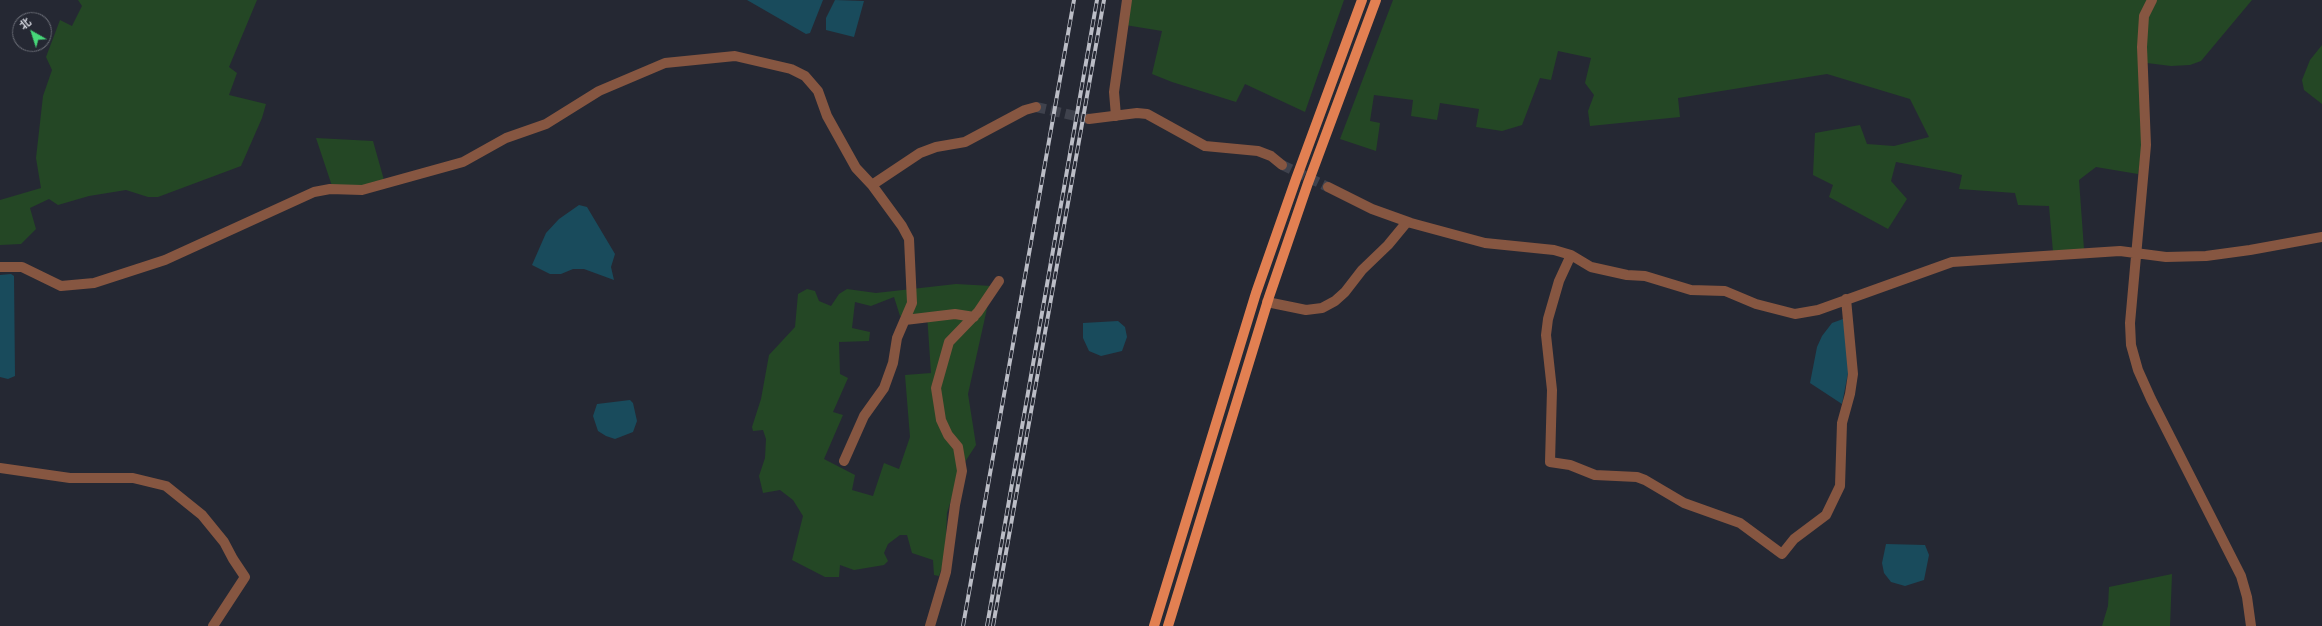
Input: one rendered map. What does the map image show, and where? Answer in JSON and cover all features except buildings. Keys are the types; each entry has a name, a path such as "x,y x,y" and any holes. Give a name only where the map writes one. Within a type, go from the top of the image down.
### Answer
{"main road":[{"path":"1154,626 1256,293 1362,0"},
{"path":"1168,626 1267,302 1308,183 1376,0"}],"street":[{"path":"1116,116 1114,92 1128,0"},
{"path":"2152,0 2144,16 2142,47 2146,145 2138,252 2130,323 2131,345 2135,362 2151,399 2240,576 2247,597 2251,626"},
{"path":"0,268 22,267 61,286 94,283 165,260 314,192 330,189 362,190 463,162 506,138 546,124 599,91 661,64 729,56 791,69 805,76 818,90 827,116 856,168 872,185 902,226 909,239 912,303 897,338 893,363 884,388 864,416 844,461"},
{"path":"872,185 920,153 936,147 964,142 1025,110 1036,107"},
{"path":"1089,119 1137,113 1146,114 1205,146 1258,151 1271,156 1282,165"},
{"path":"1328,187 1372,209 1407,222 1485,243 1554,250 1571,255 1592,267 1627,275 1645,276 1691,290 1725,291 1782,312 1802,314 1952,262 2120,251 2138,252 2166,257 2206,256 2322,237"},
{"path":"1267,302 1306,310 1322,308 1335,302 1362,270 1388,245 1407,222"},
{"path":"1571,255 1559,281 1546,330 1552,390 1550,462 1570,465 1595,475 1637,477 1645,480 1684,503 1740,523 1782,554 1794,539 1826,515 1840,486 1842,423 1850,394 1853,374 1846,299"},
{"path":"930,626 946,572 953,517 962,471 958,447 948,435 941,420 936,388 949,342 974,317 992,294 999,281"},
{"path":"905,320 955,314 974,317"},
{"path":"0,468 70,478 133,478 166,486 202,515 224,542 233,559 245,576 213,626"}],"green space":[{"path":"78,0 257,0 229,67 237,73 229,95 266,104 262,118 241,166 158,197 148,197 126,190 89,196 58,205 49,199 30,208 36,229 21,244 0,245 0,200 41,188 36,158 43,96 52,70 46,57 48,52 52,52 52,41 60,20 72,26 82,6"},
{"path":"1123,0 1344,0 1305,112 1245,84 1236,102 1172,82 1152,74 1162,31 1119,24"},
{"path":"1393,0 2252,0 2201,61 2190,65 2171,66 2147,63 2143,146 2138,174 2096,167 2079,180 2084,249 2053,252 2049,206 2018,205 2015,193 1959,189 1962,175 1950,172 1896,162 1891,181 1907,199 1888,229 1829,197 1833,185 1813,175 1815,133 1860,125 1867,144 1894,146 1929,137 1910,99 1827,74 1678,98 1680,117 1590,126 1588,111 1594,95 1585,83 1591,58 1558,51 1551,80 1540,78 1522,125 1502,131 1476,127 1479,109 1440,103 1437,120 1411,116 1413,100 1374,95 1370,121 1380,123 1376,151 1340,139"},
{"path":"2322,45 2322,104 2304,90 2302,80 2310,60"},
{"path":"316,138 373,141 384,180 353,188 332,186"},
{"path":"956,284 992,286 968,394 976,445 961,468 947,513 945,558 939,576 934,575 933,560 912,553 907,535 900,535 888,544 884,553 888,561 884,565 854,570 840,565 839,577 825,577 792,560 803,516 793,500 780,490 763,493 759,476 765,458 766,439 763,430 753,431 752,427 761,399 769,355 795,327 798,294 807,289 815,291 819,301 831,306 839,294 847,289 876,293","holes":["894,297 900,316 927,314 931,373 905,375 910,437 899,469 884,463 873,496 852,490 855,475 824,459 843,415 833,412 848,378 840,374 839,342 869,341 870,332 852,328 855,302 871,306"]},
{"path":"2172,574 2170,626 2102,626 2108,606 2109,587"}],"water":[{"path":"747,0 823,0 810,33 806,34"},
{"path":"835,0 864,1 854,37 826,30 826,18"},
{"path":"579,205 587,207 615,254 611,267 614,280 584,269 573,269 561,274 550,274 532,265 546,233 559,219"},
{"path":"11,274 14,276 15,376 8,379 0,377 0,275"},
{"path":"1843,319 1850,363 1842,404 1810,383 1817,347 1822,336 1832,323"},
{"path":"1118,321 1125,327 1127,337 1122,351 1101,356 1089,351 1083,338 1083,323"},
{"path":"630,400 633,403 637,421 633,432 615,439 598,431 593,416 597,404"},
{"path":"1886,544 1925,545 1929,555 1924,580 1905,586 1891,582 1884,573 1882,563"}],"tunnel":[{"path":"1036,107 1089,119"},
{"path":"1282,165 1328,187"}],"railway":[{"path":"963,626 1074,0"},
{"path":"987,626 1097,0"},
{"path":"993,626 1104,0"}]}
